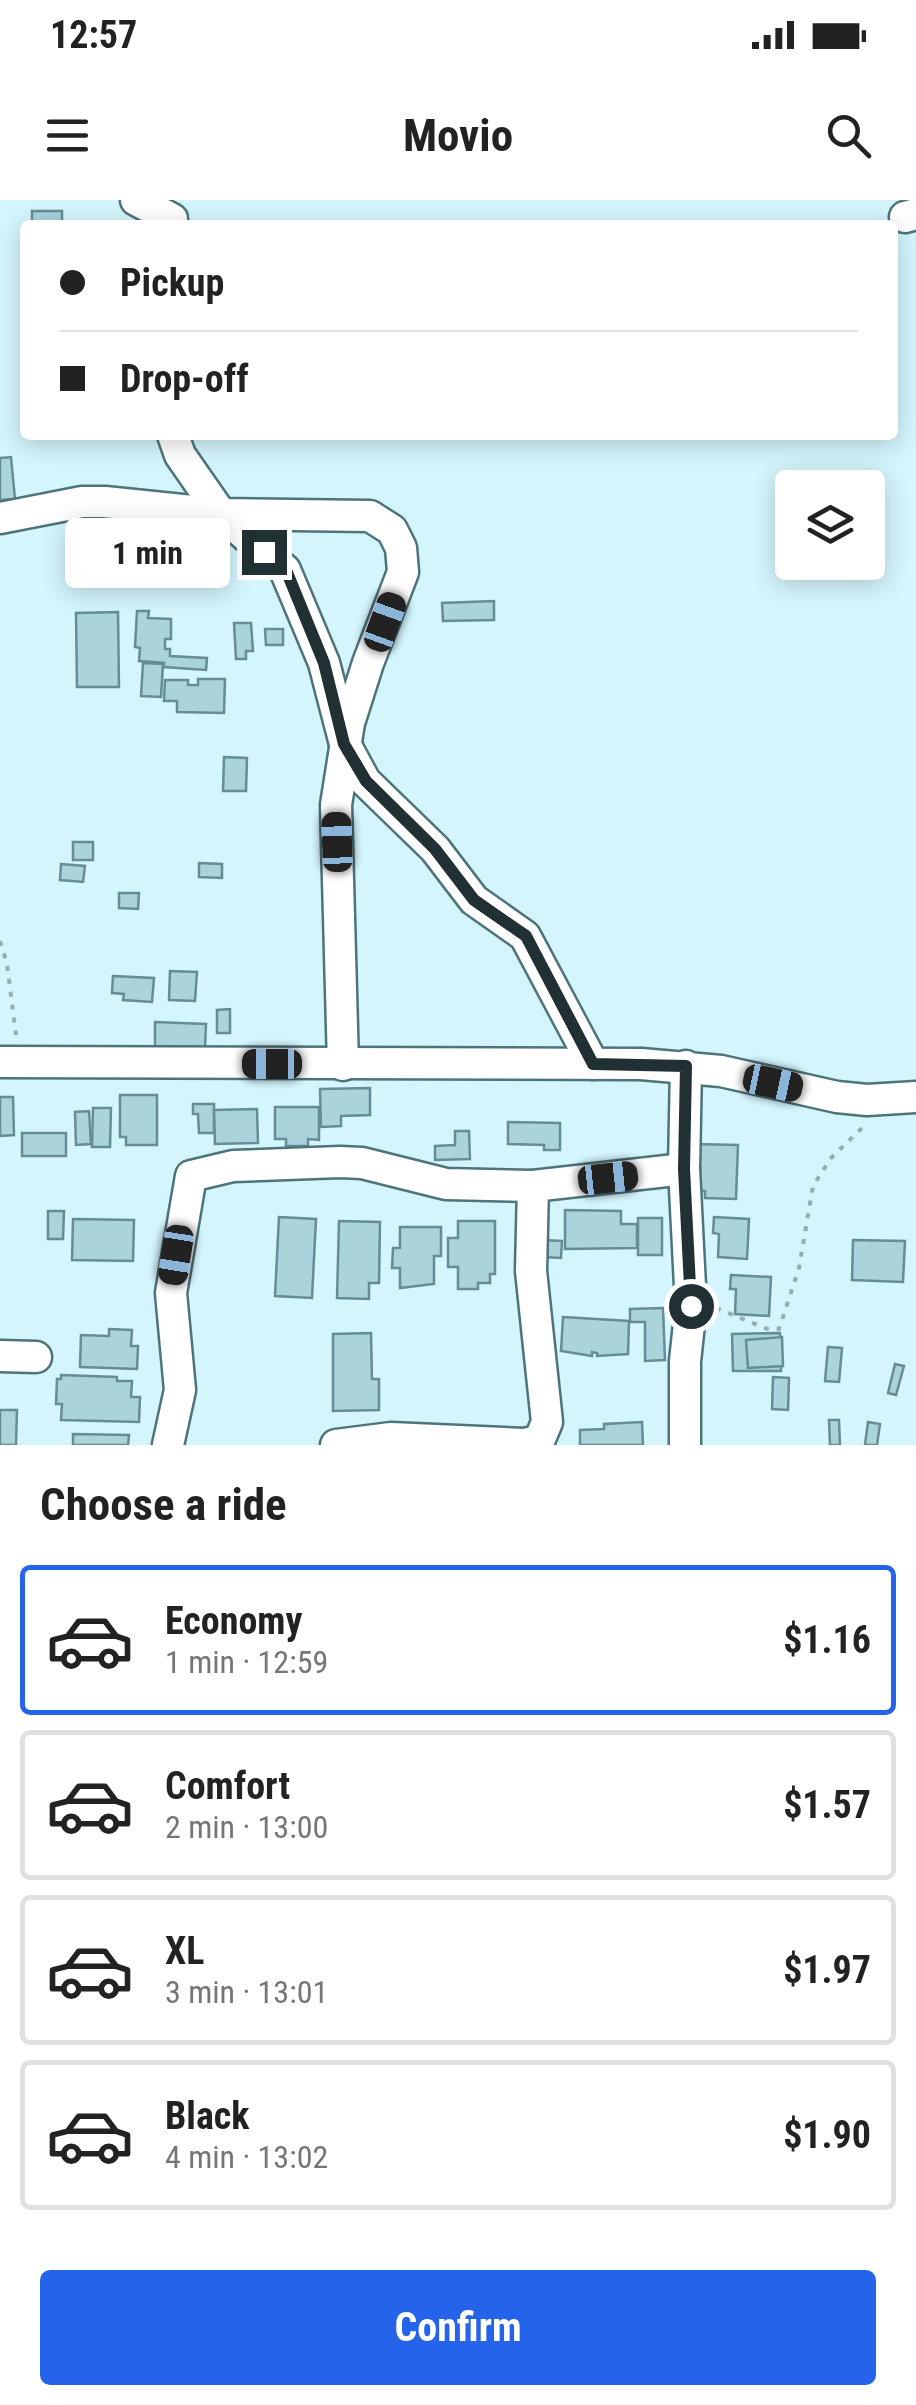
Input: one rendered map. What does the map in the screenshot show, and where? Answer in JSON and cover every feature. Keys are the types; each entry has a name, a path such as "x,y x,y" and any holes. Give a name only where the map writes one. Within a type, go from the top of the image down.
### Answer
{"street":[{"path":"136,200 172,214"},
{"path":"175,440 180,455 220,514 286,570 324,663 344,744 366,781 435,849 474,900 526,936 593,1064"},
{"path":"0,518 82,502 125,503 220,514 370,516 392,530 402,548 403,572 368,662 344,744 336,805 342,1065"},
{"path":"9,1062 686,1066 837,1097 916,1097"},
{"path":"684,1445 685,1361 691,1306 684,1169 686,1066"},
{"path":"168,1445 180,1390 170,1293 191,1176 233,1166 340,1162 362,1163 446,1184 533,1186 684,1169"},
{"path":"336,1445 392,1438 524,1444 539,1441 547,1422 532,1271 533,1186"},
{"path":"0,1356 36,1356"}],"path":[{"path":"0,941 14,1002 9,1062"},
{"path":"691,1306 723,1308 770,1330 779,1329 800,1268 814,1186 832,1158 874,1119"}],"building":[{"path":"32,211 62,211 62,220 32,220"},
{"path":"11,457 15,499 0,500 0,458"},
{"path":"494,601 494,620 443,621 442,603"},
{"path":"137,611 149,611 148,618 171,619 171,639 165,639 165,649 170,649 170,656 207,658 206,670 139,661 140,648 135,647"},
{"path":"118,612 119,687 77,687 76,613"},
{"path":"234,623 251,623 253,651 246,651 246,659 236,659"},
{"path":"265,629 283,629 283,645 266,645"},
{"path":"143,663 163,664 161,697 141,696"},
{"path":"198,679 225,679 224,713 177,712 177,701 164,701 165,680 188,680 188,685 198,685"},
{"path":"224,757 247,758 246,791 223,791"},
{"path":"73,842 93,842 93,860 73,860"},
{"path":"199,863 222,864 222,878 199,877"},
{"path":"61,864 85,866 83,882 60,880"},
{"path":"119,893 139,893 138,909 119,908"},
{"path":"170,971 197,972 195,1001 169,1000"},
{"path":"113,976 154,978 152,1002 123,1000 124,994 112,993"},
{"path":"230,1009 230,1033 217,1033 217,1010"},
{"path":"155,1022 206,1024 205,1048 155,1046"},
{"path":"370,1088 370,1115 341,1116 341,1126 321,1127 320,1089"},
{"path":"120,1095 157,1095 157,1145 126,1145 126,1137 120,1137"},
{"path":"0,1097 13,1097 14,1135 0,1136"},
{"path":"193,1104 214,1104 214,1133 199,1133"},
{"path":"275,1107 319,1107 319,1140 308,1139 308,1146 286,1146 286,1139 275,1139"},
{"path":"93,1108 111,1108 110,1147 92,1147"},
{"path":"257,1109 258,1143 215,1144 214,1110"},
{"path":"89,1111 91,1144 76,1145 75,1112"},
{"path":"508,1122 560,1123 560,1150 544,1150 544,1145 508,1144"},
{"path":"455,1131 469,1131 470,1159 435,1160 435,1146 455,1145"},
{"path":"22,1133 66,1133 66,1156 22,1156"},
{"path":"694,1144 738,1145 736,1199 705,1198 705,1191 692,1191"},
{"path":"565,1210 621,1211 621,1224 637,1224 637,1248 565,1249"},
{"path":"48,1211 64,1211 63,1239 48,1239"},
{"path":"279,1217 316,1219 312,1298 275,1296"},
{"path":"714,1217 749,1219 747,1259 718,1257 719,1234 713,1233"},
{"path":"638,1218 662,1218 662,1255 638,1255"},
{"path":"73,1219 134,1220 133,1261 72,1260"},
{"path":"339,1221 380,1222 379,1283 369,1283 369,1299 337,1298"},
{"path":"458,1221 495,1221 495,1274 490,1274 490,1283 478,1283 478,1289 458,1289 458,1267 448,1267 448,1238 458,1238"},
{"path":"400,1227 441,1227 441,1256 434,1256 434,1284 400,1288 400,1268 392,1268 393,1248 400,1248"},
{"path":"543,1240 562,1241 561,1258 543,1257"},
{"path":"853,1240 905,1241 903,1282 852,1280"},
{"path":"731,1275 771,1277 769,1316 735,1314 736,1289 730,1289"},
{"path":"663,1308 665,1360 645,1361 645,1322 630,1322 630,1309"},
{"path":"563,1317 629,1321 628,1354 597,1356 592,1352 592,1356 561,1351"},
{"path":"109,1329 132,1330 131,1346 138,1346 137,1369 80,1367 81,1335 109,1336"},
{"path":"371,1333 372,1379 379,1379 379,1410 333,1411 333,1334"},
{"path":"780,1333 781,1371 733,1371 732,1334"},
{"path":"782,1337 783,1366 748,1368 746,1340"},
{"path":"828,1347 842,1348 839,1382 825,1381"},
{"path":"895,1364 904,1366 896,1395 888,1393"},
{"path":"61,1375 132,1381 131,1397 140,1397 139,1422 61,1420 62,1404 56,1404 57,1379"},
{"path":"773,1377 789,1378 788,1410 772,1409"},
{"path":"0,1410 17,1410 16,1445 0,1445"},
{"path":"829,1420 839,1420 840,1445 830,1445"},
{"path":"642,1422 643,1445 580,1445 580,1430"},
{"path":"868,1422 880,1424 877,1445 865,1445"},
{"path":"73,1434 129,1435 128,1445 73,1445"}],"route":[{"path":"264,552 286,570 324,663 344,744 366,781 435,849 474,900 526,936 593,1064 686,1066 684,1169 691,1306"}]}
